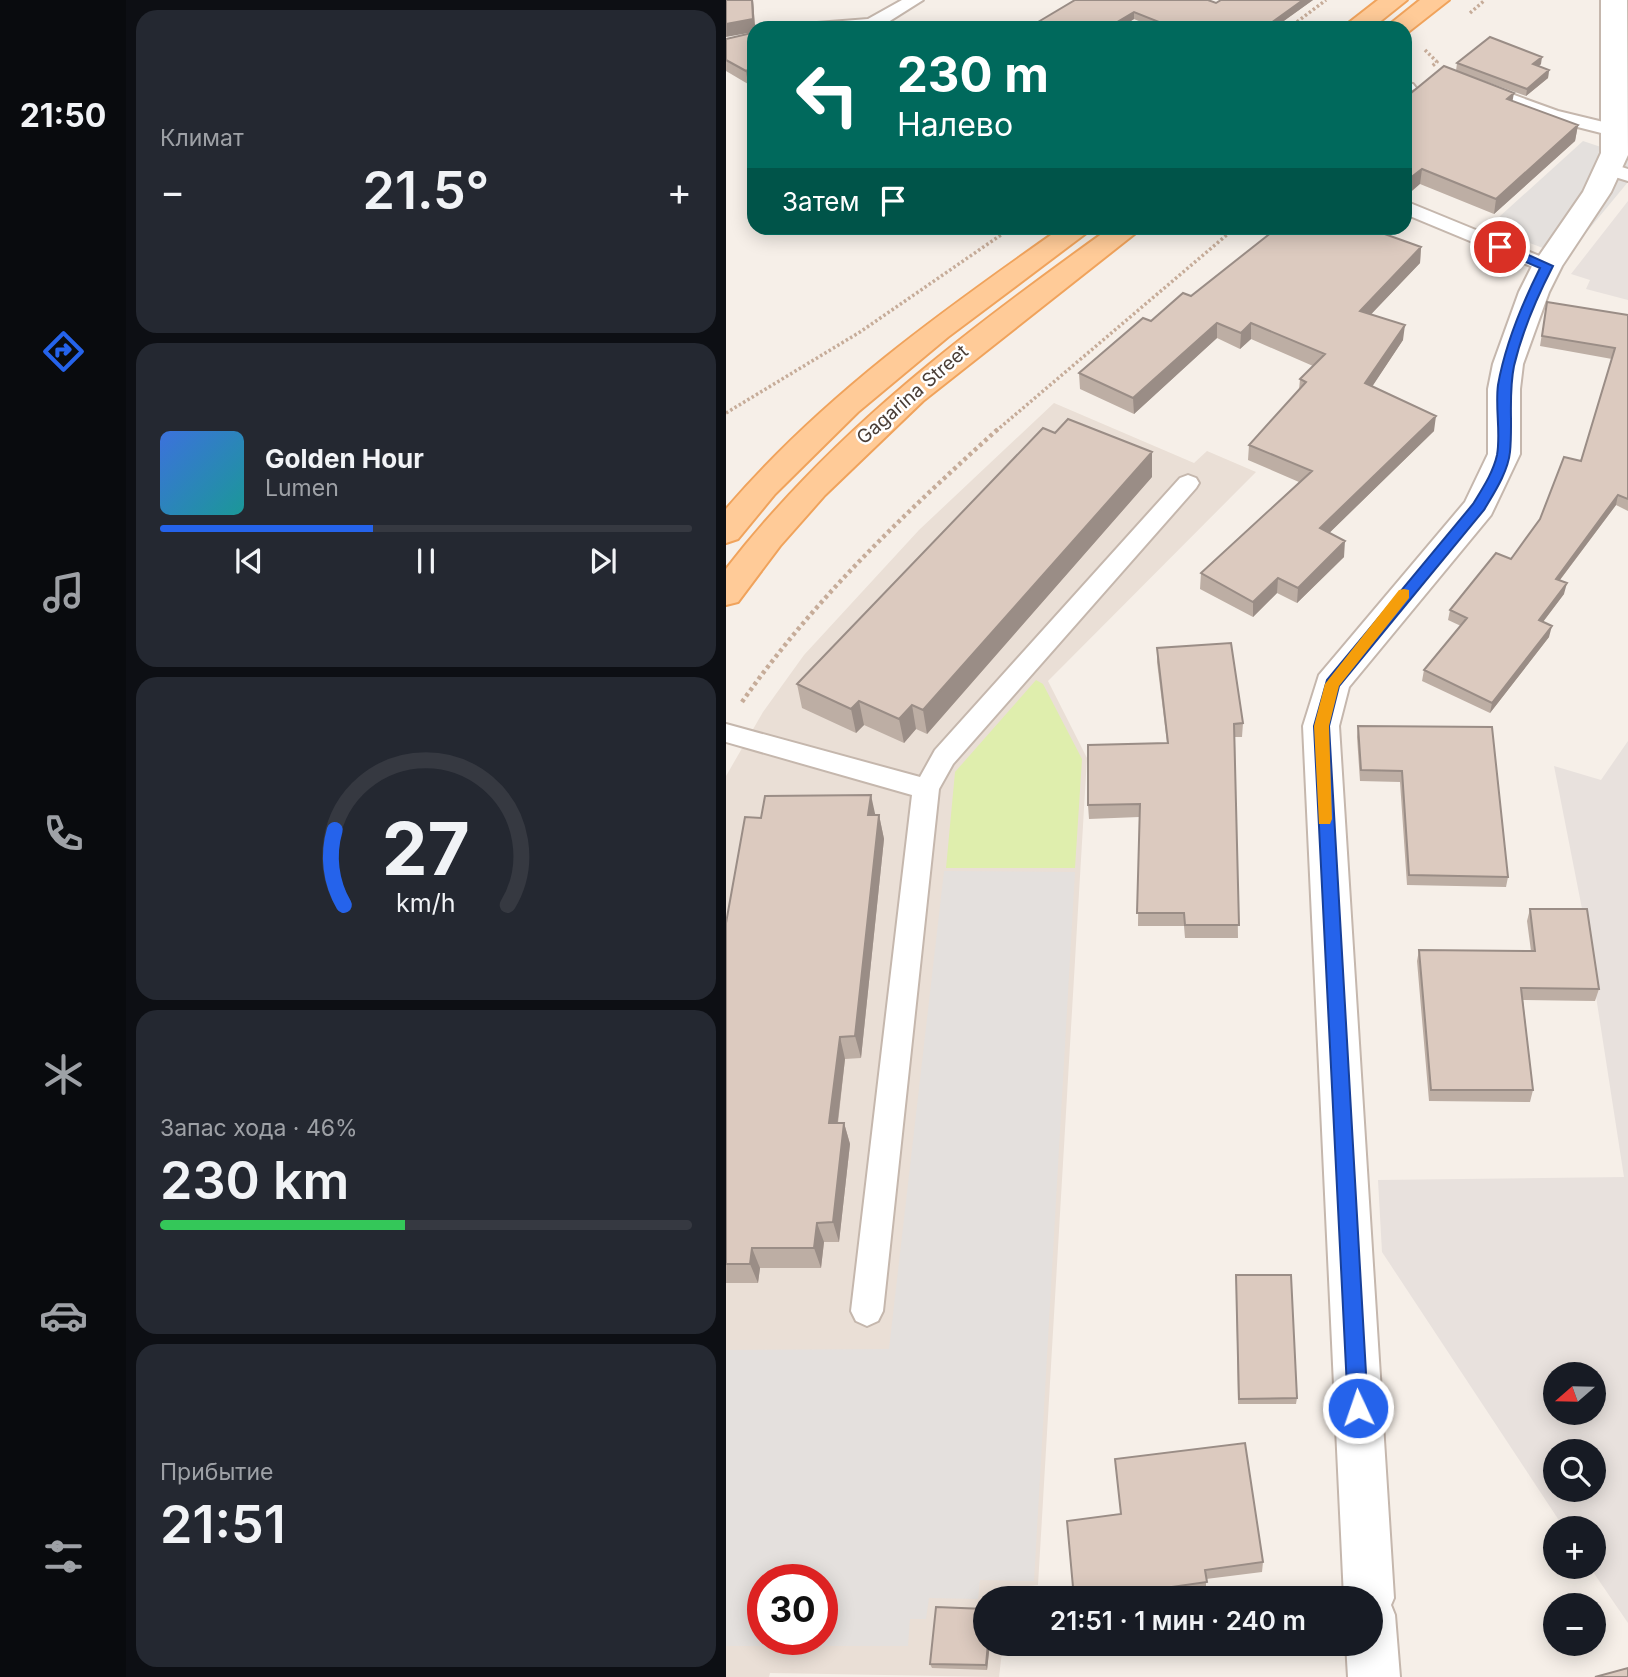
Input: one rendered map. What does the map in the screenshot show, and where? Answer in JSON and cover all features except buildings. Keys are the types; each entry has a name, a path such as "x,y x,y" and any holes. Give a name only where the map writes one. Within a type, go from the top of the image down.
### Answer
{"main road":[{"path":"1365,21 1394,0"},
{"path":"1408,21 1436,0"},
{"name":"Gagarina Street","path":"731,516 882,374 970,305 1069,235"},
{"name":"Gagarina Street","path":"726,593 782,520 861,436 1003,318 1118,235"}],"street":[{"path":"1368,1586 1321,726 1326,702 1337,677 1479,507 1495,478 1504,454 1504,389 1508,364 1534,292 1547,266 1618,172 1615,153 1622,132 1614,0"},
{"path":"1373,1656 1374,1677"}],"lane":[{"path":"884,21 914,0"},
{"path":"1463,81 1552,116 1622,132"},
{"path":"1412,210 1547,266"},
{"path":"867,1311 926,789 944,757 1188,483"},
{"path":"726,733 926,789"}],"path":[{"path":"1299,21 1326,0"},
{"path":"1425,51 1437,62"},
{"path":"726,412 860,332 1001,235"},
{"path":"740,705 813,610 903,516 1018,411 1227,235"}],"shaded area":[{"path":"1583,141 1628,156 1628,182 1566,257 1488,227"},
{"path":"1628,201 1628,300 1586,289 1590,280 1571,274"},
{"path":"1054,403 1194,463 1207,451 1256,472 1048,681 1087,758 1038,1585 973,1586 973,1656 1001,1656 999,1677 770,1673 769,1677 726,1677 726,776 763,712 804,655 919,530"},
{"path":"1628,741 1628,1623 1598,1579 1606,1579 1606,1516 1556,1516 1547,1502 1606,1502 1606,1439 1543,1439 1543,1496 1382,1252 1378,1180 1624,1177 1584,919 1554,766 1601,780"},
{"path":"944,871 1075,872 1034,1581 980,1580 979,1586 973,1586 973,1599 929,1598 926,1619 910,1619 908,1646 838,1646 838,1564 747,1564 747,1646 726,1646 726,1350 889,1349"}],"green space":[{"path":"1036,680 1043,684 1082,759 1075,868 946,868 955,772"}],"slow traffic":[{"path":"1324,819 1321,726 1332,684 1404,594"}],"route":[{"path":"1358,1408 1321,726 1332,684 1366,639 1479,507 1504,454 1504,389 1508,364 1534,292 1547,266 1500,247"}]}
